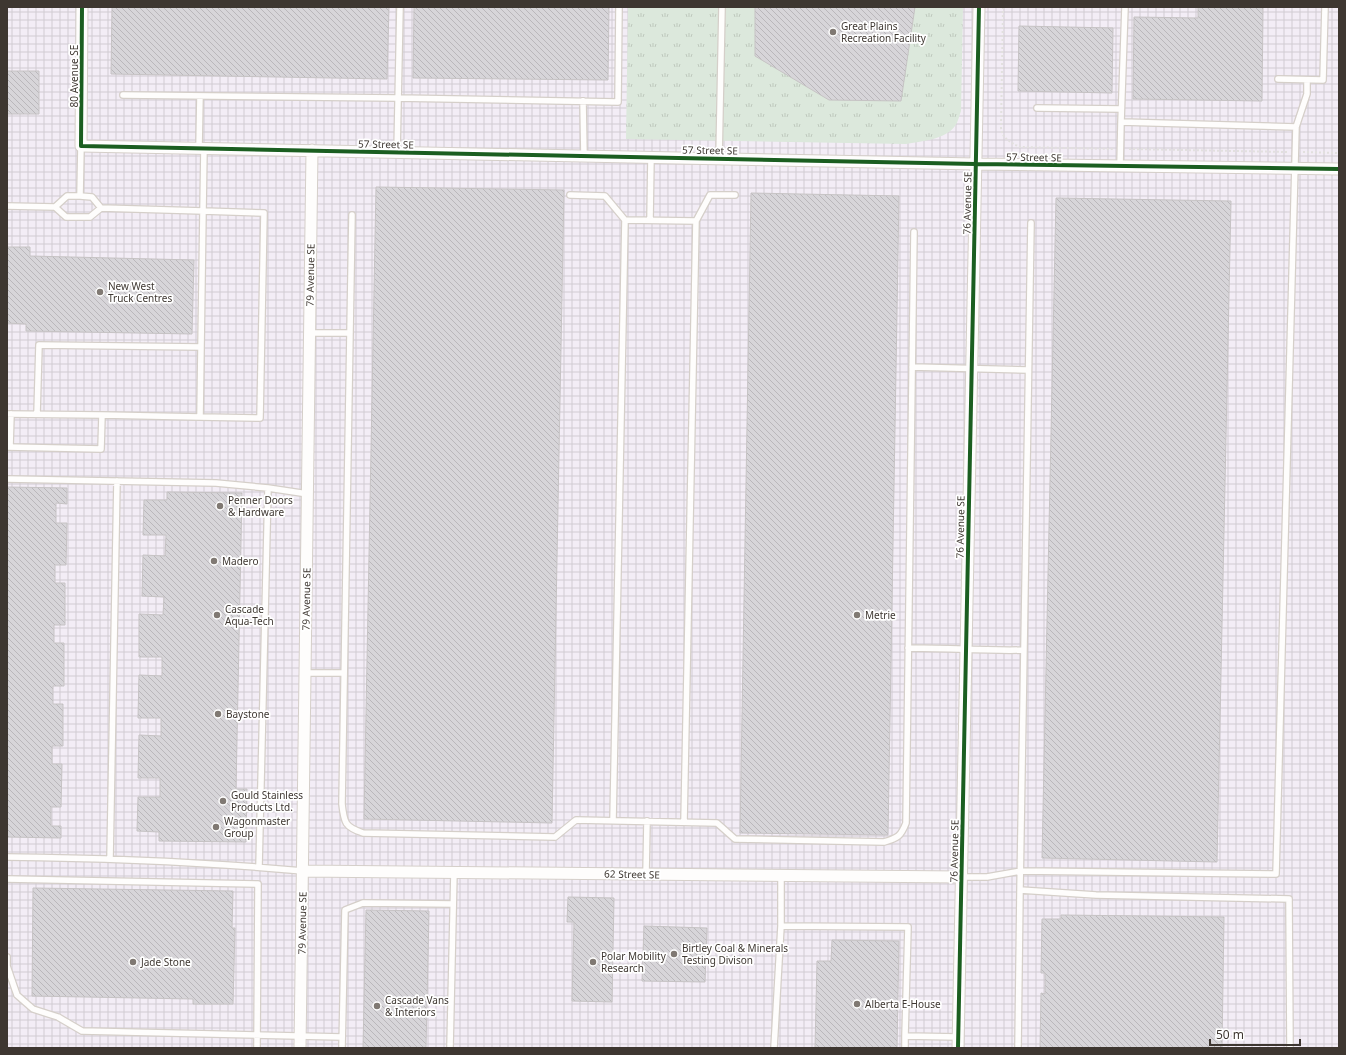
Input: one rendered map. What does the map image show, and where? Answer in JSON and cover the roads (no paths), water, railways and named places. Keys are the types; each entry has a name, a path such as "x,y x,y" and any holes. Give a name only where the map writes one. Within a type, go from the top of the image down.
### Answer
{"street":[{"name":"80 Avenue SE","path":"81,146 82,7"},
{"name":"76 Avenue SE","path":"958,1042 979,7"},
{"name":"57 Street SE","path":"81,146 976,164 1339,169"},
{"name":"79 Avenue SE","path":"300,1043 312,150"},
{"name":"62 Street SE","path":"303,871 961,877"}],"lane":[{"path":"396,152 400,7"},
{"path":"123,95 618,102 619,7"},
{"path":"719,159 722,7"},
{"path":"1120,166 1125,7"},
{"path":"1278,79 1324,80 1325,7"},
{"path":"961,877 987,877 1021,871 1276,874 1294,168 1296,127 1307,94 1307,80"},
{"path":"200,96 203,211 200,417"},
{"path":"583,101 584,156"},
{"path":"1037,108 1121,109"},
{"path":"1121,122 1296,127"},
{"path":"80,196 81,146"},
{"path":"650,157 650,220"},
{"path":"570,195 605,196 625,220 613,821"},
{"path":"684,822 696,221 710,195 735,195"},
{"path":"55,207 67,196 80,196 92,197 101,208"},
{"path":"7,206 55,207 66,217 90,217 101,208 264,213 260,418 102,415 9,414 8,447 101,449 102,415"},
{"path":"352,215 342,804 344,819 351,829 363,833 555,837 576,820 717,823 735,839 884,842 896,839 902,833 906,823 914,232"},
{"path":"625,220 696,221"},
{"path":"1018,1048 1030,223"},
{"path":"310,333 350,333"},
{"path":"37,414 39,345 201,347"},
{"path":"912,367 1028,370"},
{"path":"7,479 216,483 268,488 308,494"},
{"path":"110,859 117,481"},
{"path":"259,867 268,488"},
{"path":"908,648 966,648 991,651 1024,650"},
{"path":"305,673 344,673"},
{"path":"646,874 647,821"},
{"path":"7,857 161,861 303,871"},
{"path":"450,1048 454,872"},
{"path":"774,1048 781,926 781,875"},
{"path":"7,879 258,884 257,1048"},
{"path":"1020,890 1096,895 1290,899 1290,1048"},
{"path":"342,1048 345,910 362,903 453,904"},
{"path":"781,926 908,927 905,1048"},
{"path":"7,957 7,966 17,995 33,1009 58,1016 82,1031 258,1036 300,1043 342,1038"},
{"path":"905,1036 958,1042"}],"place":[{"name":"Great Plains Recreation Facility","path":"833,32"},
{"name":"New West Truck Centres","path":"100,292"},
{"name":"Penner Doors & Hardware","path":"220,506"},
{"name":"Madero","path":"214,561"},
{"name":"Cascade Aqua-Tech","path":"217,615"},
{"name":"Metrie","path":"857,615"},
{"name":"Baystone","path":"218,714"},
{"name":"Gould Stainless Products Ltd.","path":"223,801"},
{"name":"Wagonmaster Group","path":"216,827"},
{"name":"Birtley Coal & Minerals Testing Divison","path":"674,954"},
{"name":"Jade Stone","path":"133,962"},
{"name":"Polar Mobility Research","path":"593,962"},
{"name":"Alberta E-House","path":"857,1004"},
{"name":"Cascade Vans & Interiors","path":"377,1006"}]}
